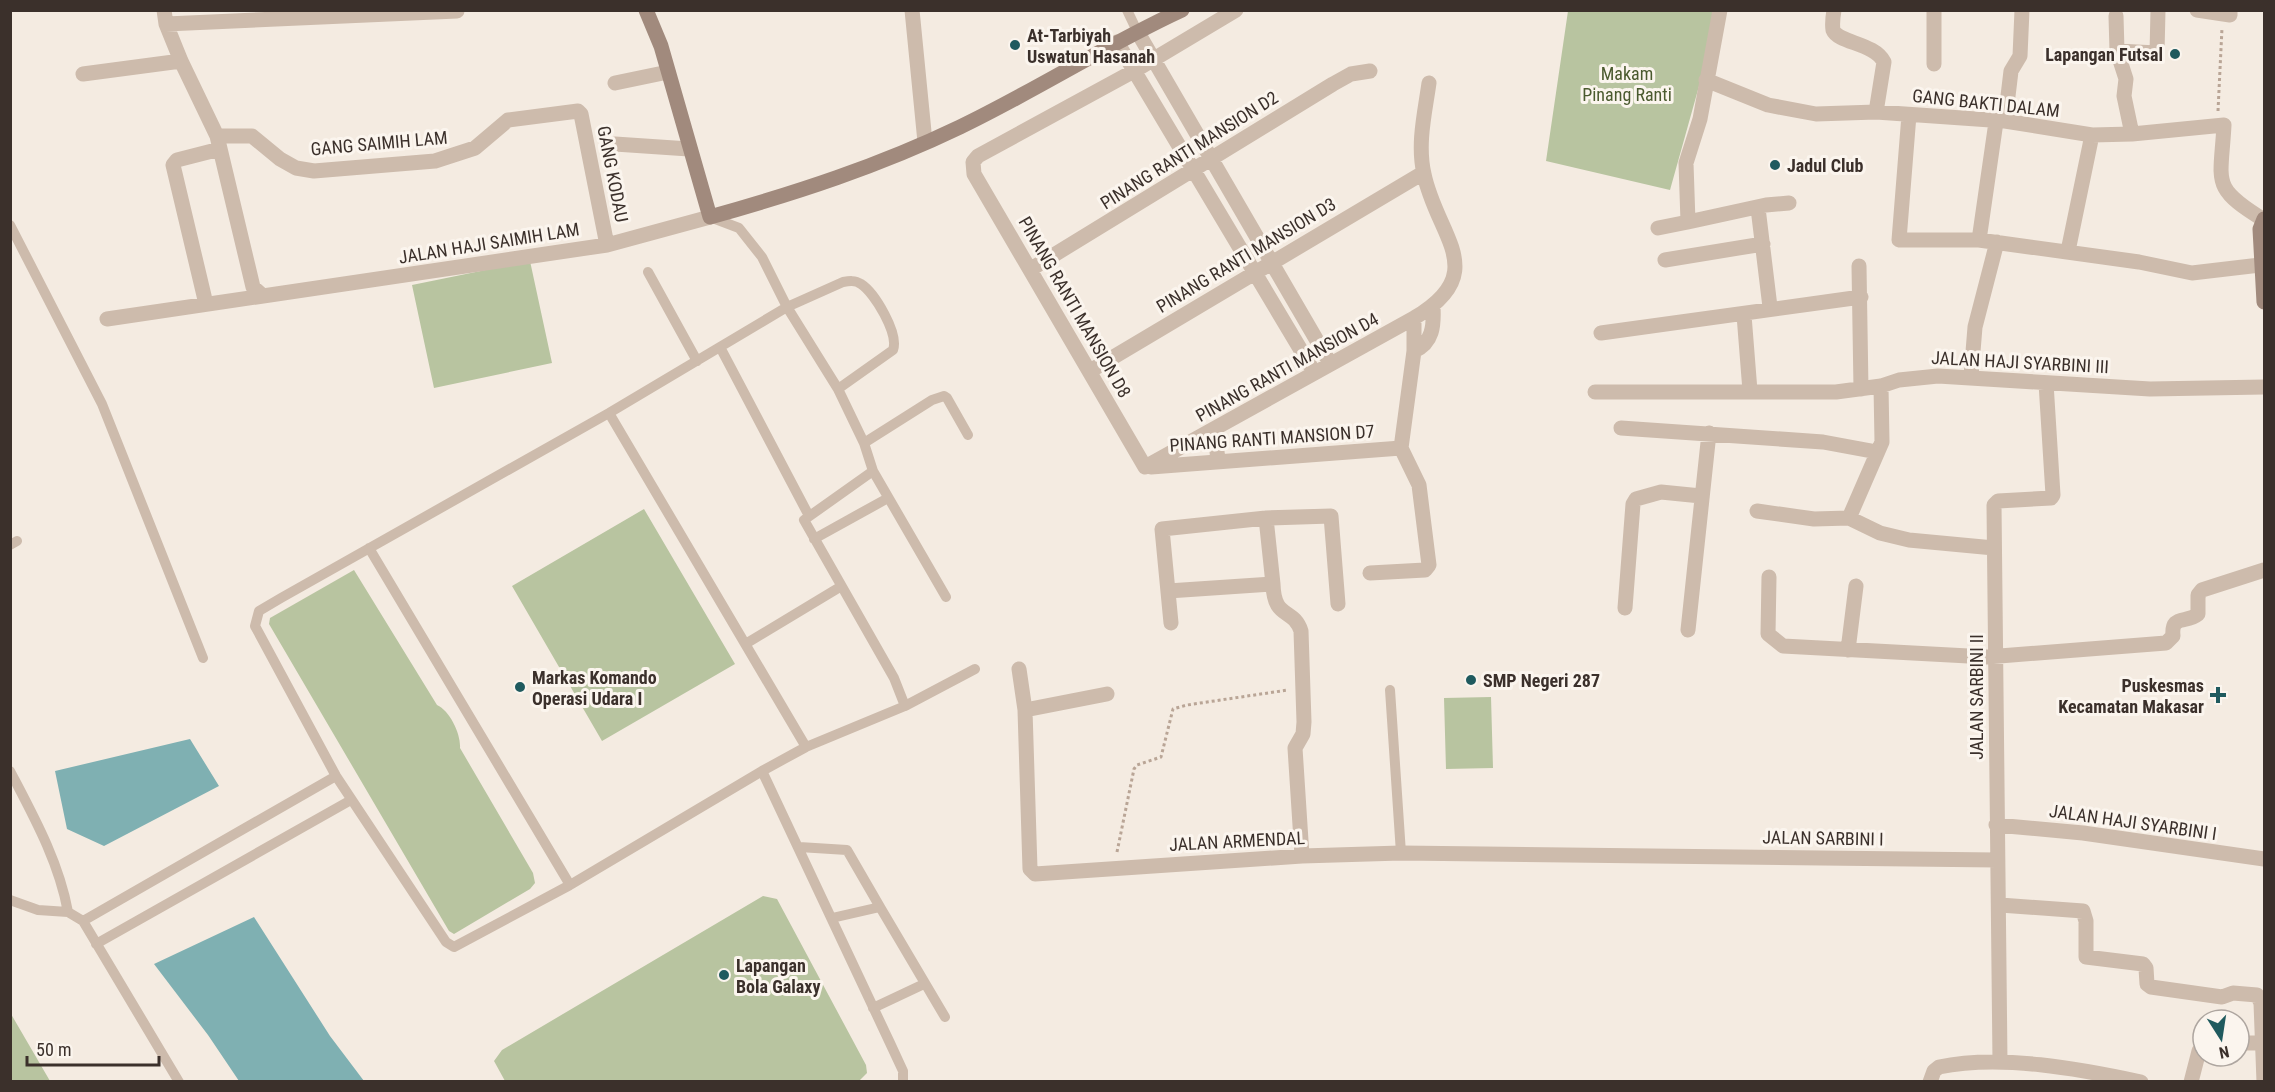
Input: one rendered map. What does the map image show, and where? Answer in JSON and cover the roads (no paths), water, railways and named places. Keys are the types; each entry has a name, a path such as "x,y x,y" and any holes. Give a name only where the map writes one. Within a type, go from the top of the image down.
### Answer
{"street":[{"path":"646,10 668,72 710,217 832,181 960,127 1137,31 1182,10"},
{"path":"912,10 925,142"},
{"path":"1134,71 1236,10"},
{"path":"1688,222 1686,163 1700,119 1720,10"},
{"path":"1834,10 1833,27 1837,34 1878,52 1884,62 1876,112"},
{"path":"1934,10 1934,64"},
{"path":"1979,240 2011,70 2020,57 2022,10"},
{"path":"2117,51 2157,53 2158,10"},
{"path":"2197,10 2227,13"},
{"path":"267,296 253,287 219,142 182,61 165,17 457,11"},
{"path":"2116,16 2117,51 2127,79 2124,96 2132,134"},
{"path":"1137,31 1330,363"},
{"path":"1117,42 1314,372"},
{"path":"83,74 182,61"},
{"name":"PINANG RANTI MANSION D8","path":"1134,71 978,156 972,167 1145,467"},
{"name":"PINANG RANTI MANSION D2","path":"1031,269 1333,84 1351,74 1370,71"},
{"path":"615,83 668,72"},
{"name":"GANG BAKTI DALAM","path":"1706,80 1768,105 1796,112 1842,115 1876,112 2000,122 2092,135 2132,134 2224,125 2221,183 2228,195 2240,206 2264,220"},
{"path":"1414,351 1424,345 1431,334 1438,301 1453,283 1456,267 1451,244 1432,206 1420,153 1429,83"},
{"name":"GANG SAIMIH LAM","path":"206,304 173,165 177,160 219,142 252,136 280,159 296,168 314,171 435,161 475,148 508,120 578,111"},
{"name":"GANG KODAU","path":"578,111 581,114 607,245"},
{"path":"1909,115 1899,240 1997,242 2068,251 2192,273 2260,265"},
{"path":"2068,251 2092,135"},
{"path":"615,144 689,149"},
{"name":"PINANG RANTI MANSION D3","path":"1090,371 1423,172"},
{"path":"1658,228 1789,203"},
{"path":"1758,208 1770,307"},
{"name":"JALAN HAJI SAIMIH LAM","path":"107,319 607,245 710,217"},
{"path":"2264,220 2260,229 2260,265 2265,302"},
{"path":"1971,376 1975,327 1997,242"},
{"path":"1665,260 1763,244"},
{"path":"1859,266 1861,389"},
{"path":"1601,333 1744,315 1770,307 1861,297"},
{"name":"PINANG RANTI MANSION D4","path":"1145,467 1414,318 1438,301"},
{"path":"1744,315 1750,391"},
{"path":"1370,573 1425,570 1429,567 1419,485 1401,448 1414,351 1414,318"},
{"name":"JALAN HAJI SYARBINI III","path":"1595,392 1822,393 1881,386 1916,377 1971,376 2150,389 2265,387"},
{"name":"JALAN SARBINI II","path":"2001,1062 2000,905 1996,825 1995,503 2050,498 2053,495 2046,383"},
{"path":"1849,518 1882,442 1881,386"},
{"path":"1621,428 1709,432 1823,442 1876,452"},
{"path":"1215,430 1218,462"},
{"path":"1688,630 1709,432"},
{"name":"PINANG RANTI MANSION D7","path":"1145,467 1401,448"},
{"path":"1625,609 1633,504 1636,499 1661,492 1701,496"},
{"path":"1757,511 1814,519 1849,518 1880,533 1909,540 1994,548"},
{"path":"1171,623 1162,529 1266,518 1331,516 1338,604"},
{"path":"1266,518 1274,599 1279,610 1298,623 1301,631 1304,722 1303,734 1295,748 1302,856"},
{"path":"1769,577 1768,634 1773,641 1783,646 1995,657 2166,643 2173,636 2173,625 2176,622 2198,614 2198,595 2202,590 2265,570"},
{"path":"1168,591 1273,584"},
{"path":"1848,650 1856,586"},
{"name":"JALAN ARMENDAL","path":"1019,669 1025,710 1030,869 1035,874 1302,856 1401,853 1648,855"},
{"path":"1025,710 1107,694"},
{"name":"JALAN HAJI SYARBINI I","path":"1996,825 2083,833 2265,859"},
{"name":"JALAN SARBINI I","path":"1648,855 1997,860"},
{"path":"2000,905 2083,911 2086,921 2086,957 2141,963 2146,968 2147,984 2151,987 2222,997 2233,993 2256,994 2261,1003 2264,1082"},
{"path":"1930,1082 1934,1071 1939,1067 2001,1062 2098,1073 2141,1082"}],"lane":[{"path":"1127,10 1137,31"},
{"path":"710,217 728,223 747,236 762,257 787,307 838,389 864,443 873,471 946,597"},
{"path":"10,225 16,247 102,404 203,658"},
{"path":"648,272 697,361"},
{"path":"838,389 893,350 896,343 893,329 866,288 852,281 843,282 787,307 609,413 266,607 255,618 255,626 336,776 449,946 460,944 570,885 806,747 905,706 975,669"},
{"path":"720,347 808,514"},
{"path":"864,443 932,400 944,396 968,435"},
{"path":"609,413 747,643 806,747"},
{"path":"873,471 808,514 804,520 840,588 894,678 905,706"},
{"path":"814,539 888,498"},
{"path":"369,548 570,885"},
{"path":"747,643 840,588"},
{"path":"1390,690 1401,853"},
{"path":"10,771 43,835 63,885 68,912"},
{"path":"762,771 903,1071 903,1082"},
{"path":"83,921 336,776"},
{"path":"96,944 351,800"},
{"path":"799,847 842,849 851,853 924,984 945,1017"},
{"path":"10,900 38,910 68,912 83,921 179,1082"},
{"path":"832,918 880,907"},
{"path":"873,1008 924,984"}],"water":[{"path":"190,739 219,786 104,846 67,829 55,771"},
{"path":"254,917 330,1036 364,1081 239,1081 208,1035 154,964"}],"place":[{"name":"At-Tarbiyah Uswatun Hasanah","path":"1015,45"},
{"name":"Lapangan Futsal","path":"2175,54"},
{"name":"Jadul Club","path":"1775,165"},
{"name":"SMP Negeri 287","path":"1471,680"},
{"name":"Markas Komando Operasi Udara I","path":"520,687"},
{"name":"Puskesmas Kecamatan Makasar","path":"2218,695"},
{"name":"Lapangan Bola Galaxy","path":"724,975"}],"park label":[{"name":"Makam Pinang Ranti","path":"1627,83"}]}
